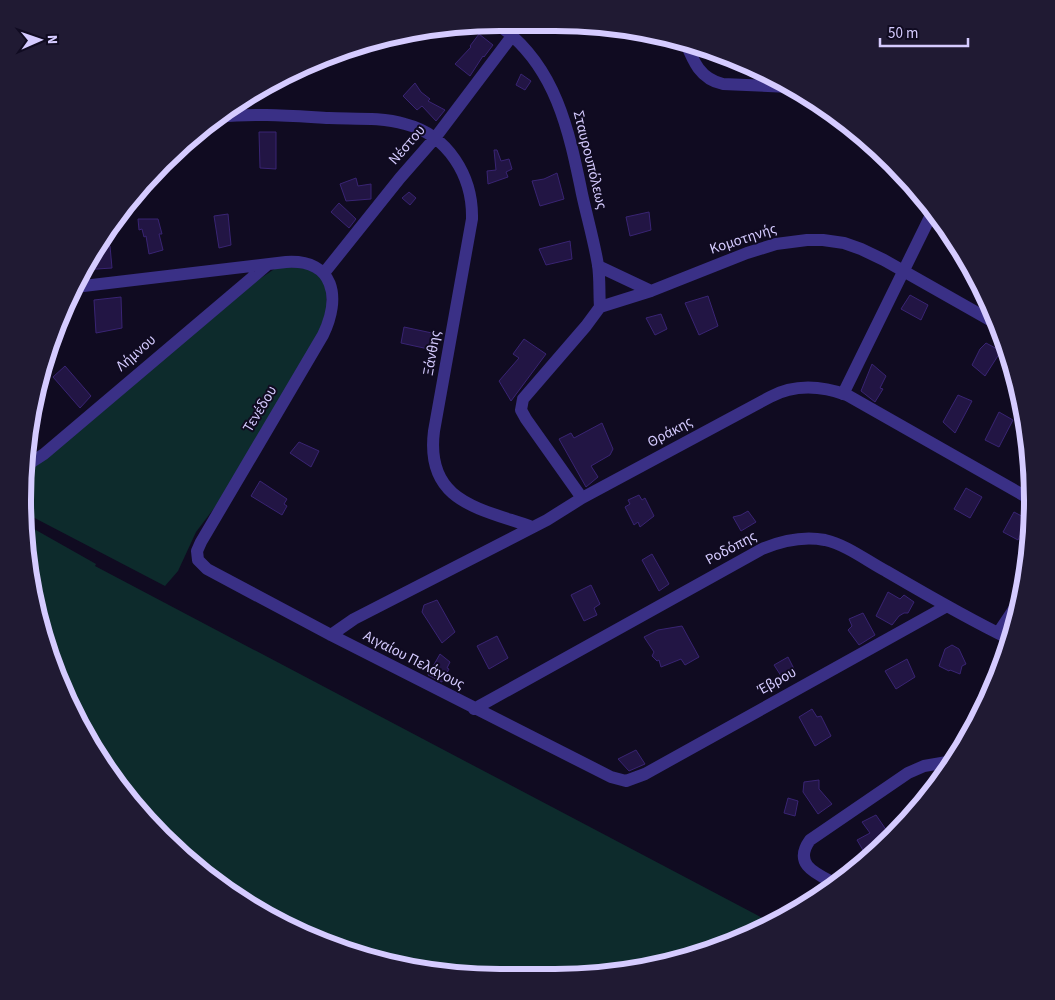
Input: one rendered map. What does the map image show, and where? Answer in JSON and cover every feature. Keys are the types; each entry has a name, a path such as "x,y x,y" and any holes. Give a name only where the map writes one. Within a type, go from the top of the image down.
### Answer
{"street":[{"name":"Σταυρουπόλεως","path":"505,31 531,56 544,73 561,107 573,151 598,266 600,307"},
{"name":"Νέστου","path":"324,273 400,178 435,138 512,36"},
{"path":"689,51 697,68 714,82 774,86"},
{"path":"237,112 239,116"},
{"name":"Ξάνθης","path":"231,116 281,115 393,122 418,128 435,138 451,152 468,186 472,211 433,440 436,472 443,484 456,497 532,527"},
{"path":"843,394 929,218"},
{"name":"Κομοτηνής","path":"600,307 651,291 747,252 776,244 808,240 830,240 869,253 987,318"},
{"path":"84,286 286,262 311,264 324,273"},
{"name":"Λήμνου","path":"33,461 44,454 266,265"},
{"path":"598,266 651,291"},
{"name":"Τενέδου","path":"197,559 197,551 201,542 327,328 332,311 333,297 330,284 324,273"},
{"path":"582,498 521,410 523,399 600,307"},
{"name":"Θράκης","path":"330,635 354,619 532,527 777,393 795,388 824,389 843,394 1024,496"},
{"name":"Ροδόπης","path":"474,708 762,549 786,542 812,539 831,542 1003,636"},
{"name":"Αιγαίου Πελάγους","path":"197,559 207,569 330,635 622,781"},
{"name":"Έβρου","path":"622,781 645,774 947,606"},
{"path":"998,634 1009,617"},
{"path":"829,880 809,868 804,860 805,848 810,840 898,780 924,766 944,762"}],"green space":[{"path":"279,266 308,269 325,280 328,321 218,503 196,532 178,571 165,586 32,516 32,466 250,285"},
{"path":"32,528 96,564 95,566 764,919 706,944 646,960 586,968 500,969 439,965 379,953 321,933 266,906 215,872 191,852 148,809 110,760 80,707 56,651 47,621 35,561"}],"building":[{"path":"479,34 493,45 470,76 455,64 471,47"},
{"path":"521,74 531,81 525,90 516,85"},
{"path":"415,83 421,92 430,99 428,101 445,110 436,121 422,106 417,110 403,96"},
{"path":"259,132 276,132 276,169 260,168"},
{"path":"494,150 497,150 501,161 509,159 512,169 506,172 508,177 488,184 487,171 496,170"},
{"path":"557,173 564,199 540,206 532,181 544,179"},
{"path":"356,178 358,186 371,184 371,199 346,201 340,184"},
{"path":"409,192 416,198 410,205 402,198"},
{"path":"339,203 356,219 349,228 331,212"},
{"path":"649,212 651,230 630,236 626,217"},
{"path":"228,214 231,245 219,248 214,216"},
{"path":"138,219 158,219 162,234 159,234 163,250 149,254 146,236 144,237 142,229 139,230"},
{"path":"570,241 572,259 546,265 539,249"},
{"path":"107,245 110,246 112,268 92,269"},
{"path":"910,295 928,305 921,320 901,309"},
{"path":"708,296 718,326 699,335 685,303"},
{"path":"121,297 122,328 96,333 94,300"},
{"path":"661,314 667,329 655,335 646,318"},
{"path":"404,327 432,333 433,350 401,343"},
{"path":"524,339 546,354 511,401 499,381 519,358 513,354"},
{"path":"986,343 999,350 1000,352 985,376 972,365 980,349"},
{"path":"872,364 886,376 880,388 883,389 875,402 861,391"},
{"path":"65,366 91,396 80,408 53,377"},
{"path":"958,395 972,401 955,433 943,422"},
{"path":"999,412 1013,420 999,447 985,440"},
{"path":"602,423 613,449 610,455 591,466 598,477 586,487 559,439 571,433 574,438"},
{"path":"299,442 319,451 311,467 290,453"},
{"path":"260,481 287,499 284,504 287,506 282,515 251,496"},
{"path":"966,488 982,497 970,518 954,509"},
{"path":"639,495 642,500 645,498 654,516 640,527 638,522 634,525 625,507 630,504 628,500"},
{"path":"748,511 756,522 741,531 733,517"},
{"path":"1014,512 1023,517 1023,532 1018,540 1003,532"},
{"path":"652,554 669,584 659,591 642,560"},
{"path":"591,585 600,604 594,608 597,615 584,621 571,595"},
{"path":"888,592 900,599 904,595 914,602 908,613 899,616 892,625 876,616"},
{"path":"437,600 455,632 442,643 422,612 424,605"},
{"path":"863,613 875,635 859,645 848,630 852,626 849,619"},
{"path":"682,626 699,657 685,665 681,659 661,667 659,660 657,661 652,656 654,652 644,637 658,630"},
{"path":"497,636 508,658 489,669 477,646"},
{"path":"952,645 959,649 966,664 962,666 960,674 939,666 945,649"},
{"path":"440,654 450,662 447,668 449,669 442,682 428,675"},
{"path":"788,657 796,673 785,682 774,665"},
{"path":"907,659 915,677 896,689 885,671"},
{"path":"812,709 817,717 821,716 831,736 815,746 799,717"},
{"path":"636,750 645,764 629,771 618,759"},
{"path":"819,780 819,789 832,804 818,814 803,792 804,782"},
{"path":"788,798 798,801 795,816 784,813"},
{"path":"876,815 887,830 864,852 857,840 870,833 862,822"}]}
